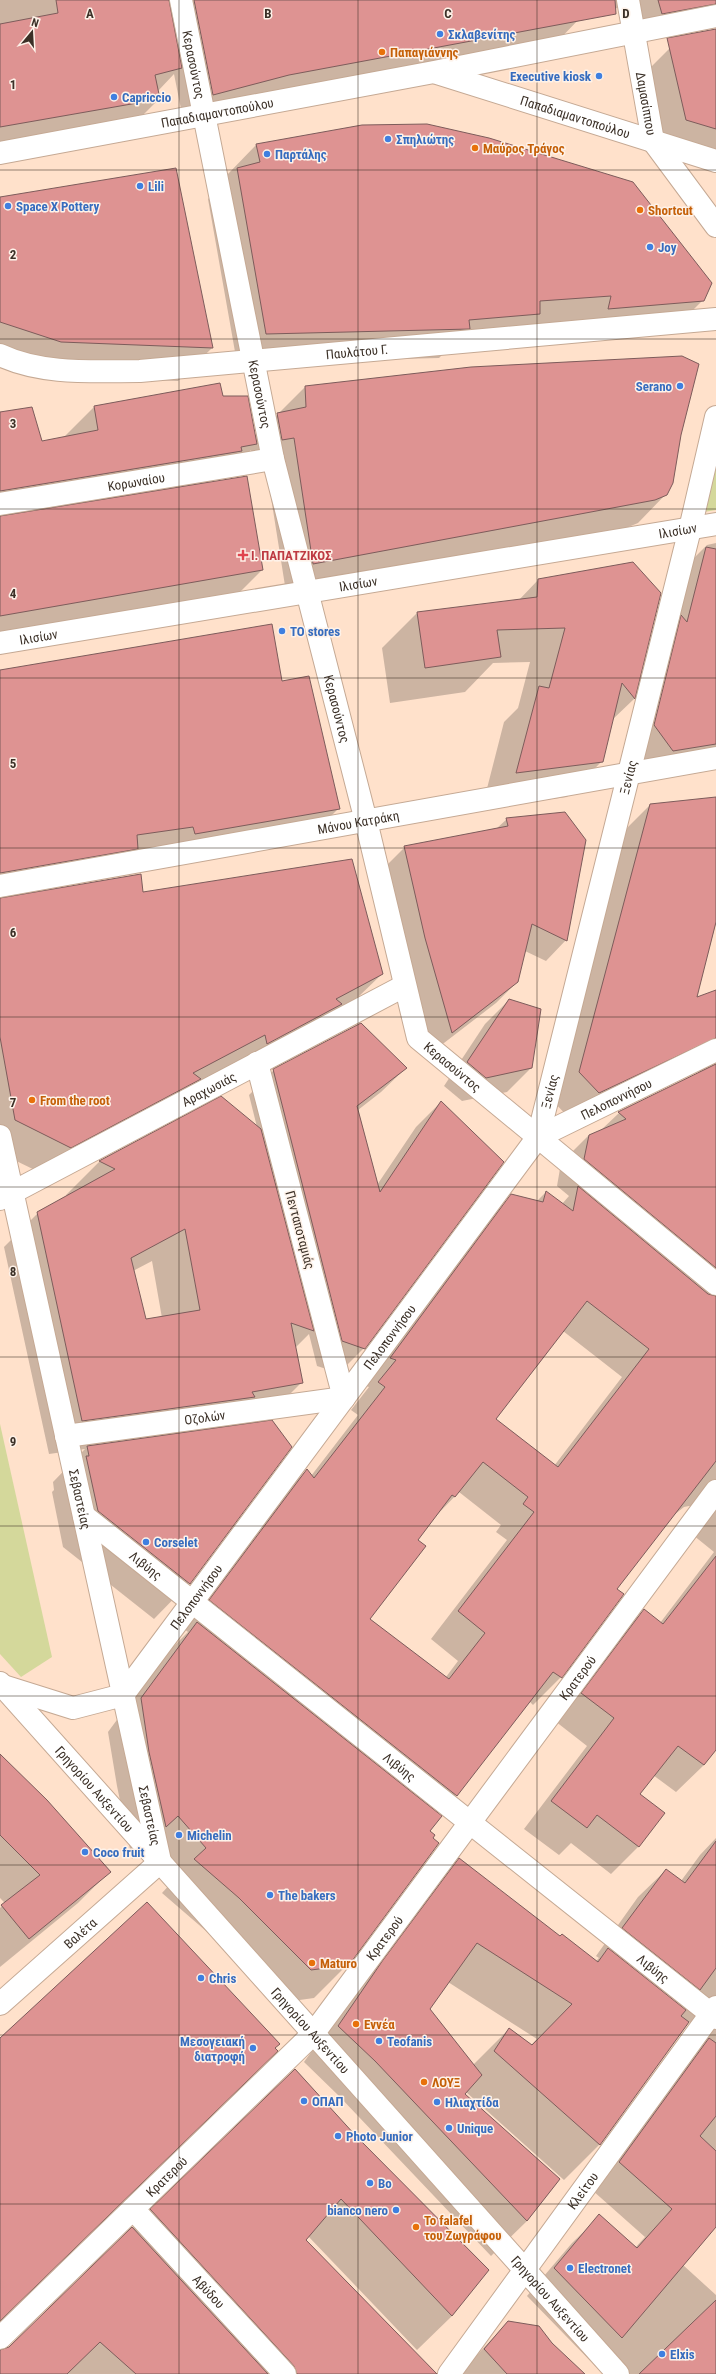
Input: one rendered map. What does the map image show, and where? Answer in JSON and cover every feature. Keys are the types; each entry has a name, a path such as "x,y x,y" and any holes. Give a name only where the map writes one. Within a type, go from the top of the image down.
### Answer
{"street":[{"name":"Κερασούντος","path":"181,0 252,362 273,459 366,821 404,986 418,1038 716,1284"},
{"path":"628,0 634,33"},
{"name":"Παπαδιαμαντοπούλου","path":"0,153 434,72 716,16"},
{"name":"Δαμασίππου","path":"634,33 653,140 716,226"},
{"name":"Παπαδιαμαντοπούλου","path":"434,72 716,161"},
{"name":"Παυλάτου Γ.","path":"0,355 18,364 77,371 140,371 716,319"},
{"name":"Ξενίας","path":"538,1137 690,529 716,417"},
{"name":"Κορωναίου","path":"0,504 273,459"},
{"name":"Ιλισίων","path":"0,643 716,524"},
{"name":"Μάνου Κατράκη","path":"0,886 716,758"},
{"name":"Αραχωσιάς","path":"6,1195 404,986"},
{"name":"Πελοποννήσου","path":"123,1695 538,1137 716,1050"},
{"name":"Πενταποταμιάς","path":"257,1063 344,1398"},
{"name":"Σεβαστείας","path":"0,1136 6,1195 66,1436 160,1862"},
{"name":"Οζολών","path":"66,1436 344,1398"},
{"name":"Κρατερού","path":"0,2338 313,2034 716,1491"},
{"name":"Λιβύης","path":"84,1516 470,1823 714,2013"},
{"path":"1,1686 72,1708 123,1695"},
{"name":"Γρηγορίου Αυξεντίου","path":"1,1686 618,2374"},
{"name":"Βαλέτα","path":"0,2004 160,1862"},
{"name":"Κλείτου","path":"450,2374 714,2013"},
{"name":"Αβύδου","path":"133,2209 285,2374"}],"green space":[{"path":"716,467 716,510 704,512"},
{"path":"0,1424 52,1657 21,1677 0,1654"}],"building":[{"path":"56,0 169,0 182,68 155,75 160,99 0,127 0,24 58,13"},
{"path":"194,0 615,0 616,14 289,75 213,95"},
{"path":"658,0 716,0 716,4 662,14"},
{"path":"716,29 716,129 686,120 667,38"},
{"path":"427,124 489,138 633,182 712,283 704,301 608,309 611,296 540,301 540,314 469,320 470,329 266,334 237,168 260,162 256,144 362,125"},
{"path":"176,168 213,348 61,342 0,322 0,197"},
{"path":"682,356 699,364 681,435 673,483 667,495 655,500 313,564 294,438 282,440 277,413 306,407 305,386 471,367"},
{"path":"220,383 223,396 248,396 257,444 241,447 242,451 0,491 0,412 32,407 42,441 98,430 94,406"},
{"path":"247,476 263,570 0,616 0,516"},
{"path":"706,547 716,549 716,744 673,751 654,725 681,615 687,622"},
{"path":"633,562 661,593 635,699 622,683 603,762 516,773 539,686 549,688 565,628 497,630 501,657 425,668 417,612 537,597 538,579"},
{"path":"272,624 282,681 309,676 340,809 195,834 193,827 137,835 138,849 0,873 0,670"},
{"path":"716,797 716,922 697,997 716,990 716,1038 599,1093 579,1072 650,804"},
{"path":"565,812 586,840 567,941 532,924 518,982 452,1033 425,938 404,846 508,826 506,818"},
{"path":"352,859 383,974 336,999 342,1004 267,1044 265,1035 193,1073 201,1079 71,1148 15,1120 0,1037 0,898 141,874 143,892"},
{"path":"509,999 541,1009 532,1068 486,1078 467,1062"},
{"path":"361,1023 407,1068 357,1106 380,1192 441,1101 504,1162 365,1349 342,1341 273,1069"},
{"path":"716,1064 716,1268 584,1159 589,1135 626,1119 618,1112"},
{"path":"221,1096 261,1129 314,1331 291,1323 303,1383 252,1392 255,1397 82,1421 37,1212 115,1169 99,1161","holes":["185,1229 200,1310 146,1319 131,1258"]},
{"path":"578,1186 708,1294 716,1296 716,1461 617,1589 624,1594 562,1678 553,1672 457,1796 209,1600 307,1469 314,1478 385,1387 378,1382 396,1360 390,1358 511,1194 543,1202 546,1191 573,1211","holes":["587,1301 649,1349 558,1467 496,1419","483,1462 528,1497 523,1504 534,1512 458,1611 485,1633 449,1679 370,1619 426,1546 418,1540 452,1495 455,1497"]},
{"path":"272,1420 292,1447 190,1584 98,1511 86,1456 89,1456 87,1446"},
{"path":"716,1556 716,1750 704,1765 678,1746 640,1794 665,1813 639,1847 597,1815 587,1828 551,1801 614,1718 581,1693 644,1609 663,1624"},
{"path":"197,1622 442,1816 430,1831 435,1835 433,1838 439,1843 349,1965 311,1970 239,1898 194,1859 206,1848 178,1816 166,1827 149,1752 141,1698"},
{"path":"0,1754 47,1800 111,1872 29,1939 1,1905 40,1875 0,1835"},
{"path":"716,1841 716,1968 700,1990 622,1928 666,1869 685,1883"},
{"path":"459,1858 560,1936 562,1934 598,1962 608,1948 686,2010 681,2016 689,2022 600,2145 494,2051 509,2028 532,2045 572,2004 477,1943 430,2009 482,2075 465,2094 560,2179 527,2221 375,2061 338,2026 383,1960"},
{"path":"147,1902 280,2044 275,2048 278,2051 0,2321 0,2038"},
{"path":"709,2038 716,2043 716,2116 700,2136 716,2151 716,2227 622,2338 554,2268 599,2214 637,2248 672,2209 619,2162"},
{"path":"295,2069 356,2136 489,2270 452,2316 341,2199 306,2240 437,2374 297,2374 294,2366 150,2209"},
{"path":"132,2227 268,2374 136,2374 100,2342 67,2374 0,2374 0,2350 9,2347"},
{"path":"716,2300 716,2374 639,2374"},
{"path":"508,2321 539,2326 552,2343 585,2374 507,2374 484,2349"}],"place":[{"name":"Σκλαβενίτης","path":"440,34"},
{"name":"Παπαγιάννης","path":"382,52"},
{"name":"Executive kiosk","path":"599,76"},
{"name":"Capriccio","path":"114,97"},
{"name":"Σπηλιώτης","path":"388,139"},
{"name":"Μαύρος Τράγος","path":"475,148"},
{"name":"Παρτάλης","path":"267,154"},
{"name":"Lili","path":"140,186"},
{"name":"Space X Pottery","path":"8,206"},
{"name":"Shortcut","path":"640,210"},
{"name":"Joy","path":"650,247"},
{"name":"Serano","path":"680,386"},
{"name":"Ι. ΠΑΠΑΤΖΙΚΟΣ","path":"243,555"},
{"name":"TO stores","path":"282,631"},
{"name":"From the root","path":"32,1100"},
{"name":"Corselet","path":"146,1542"},
{"name":"Michelin","path":"179,1835"},
{"name":"Coco fruit","path":"85,1852"},
{"name":"The bakers","path":"270,1895"},
{"name":"Maturo","path":"312,1963"},
{"name":"Chris","path":"201,1978"},
{"name":"Εννέα","path":"356,2024"},
{"name":"Teofanis","path":"379,2041"},
{"name":"Μεσογειακή διατροφή","path":"253,2048"},
{"name":"ΛΟΥΞ","path":"424,2082"},
{"name":"ΟΠΑΠ","path":"304,2101"},
{"name":"Ηλιαχτίδα","path":"437,2102"},
{"name":"Unique","path":"449,2128"},
{"name":"Photo Junior","path":"338,2136"},
{"name":"Bo","path":"370,2183"},
{"name":"bianco nero","path":"396,2210"},
{"name":"Το falafel του Ζωγράφου","path":"416,2227"},
{"name":"Electronet","path":"570,2268"},
{"name":"Elxis","path":"662,2354"}]}
